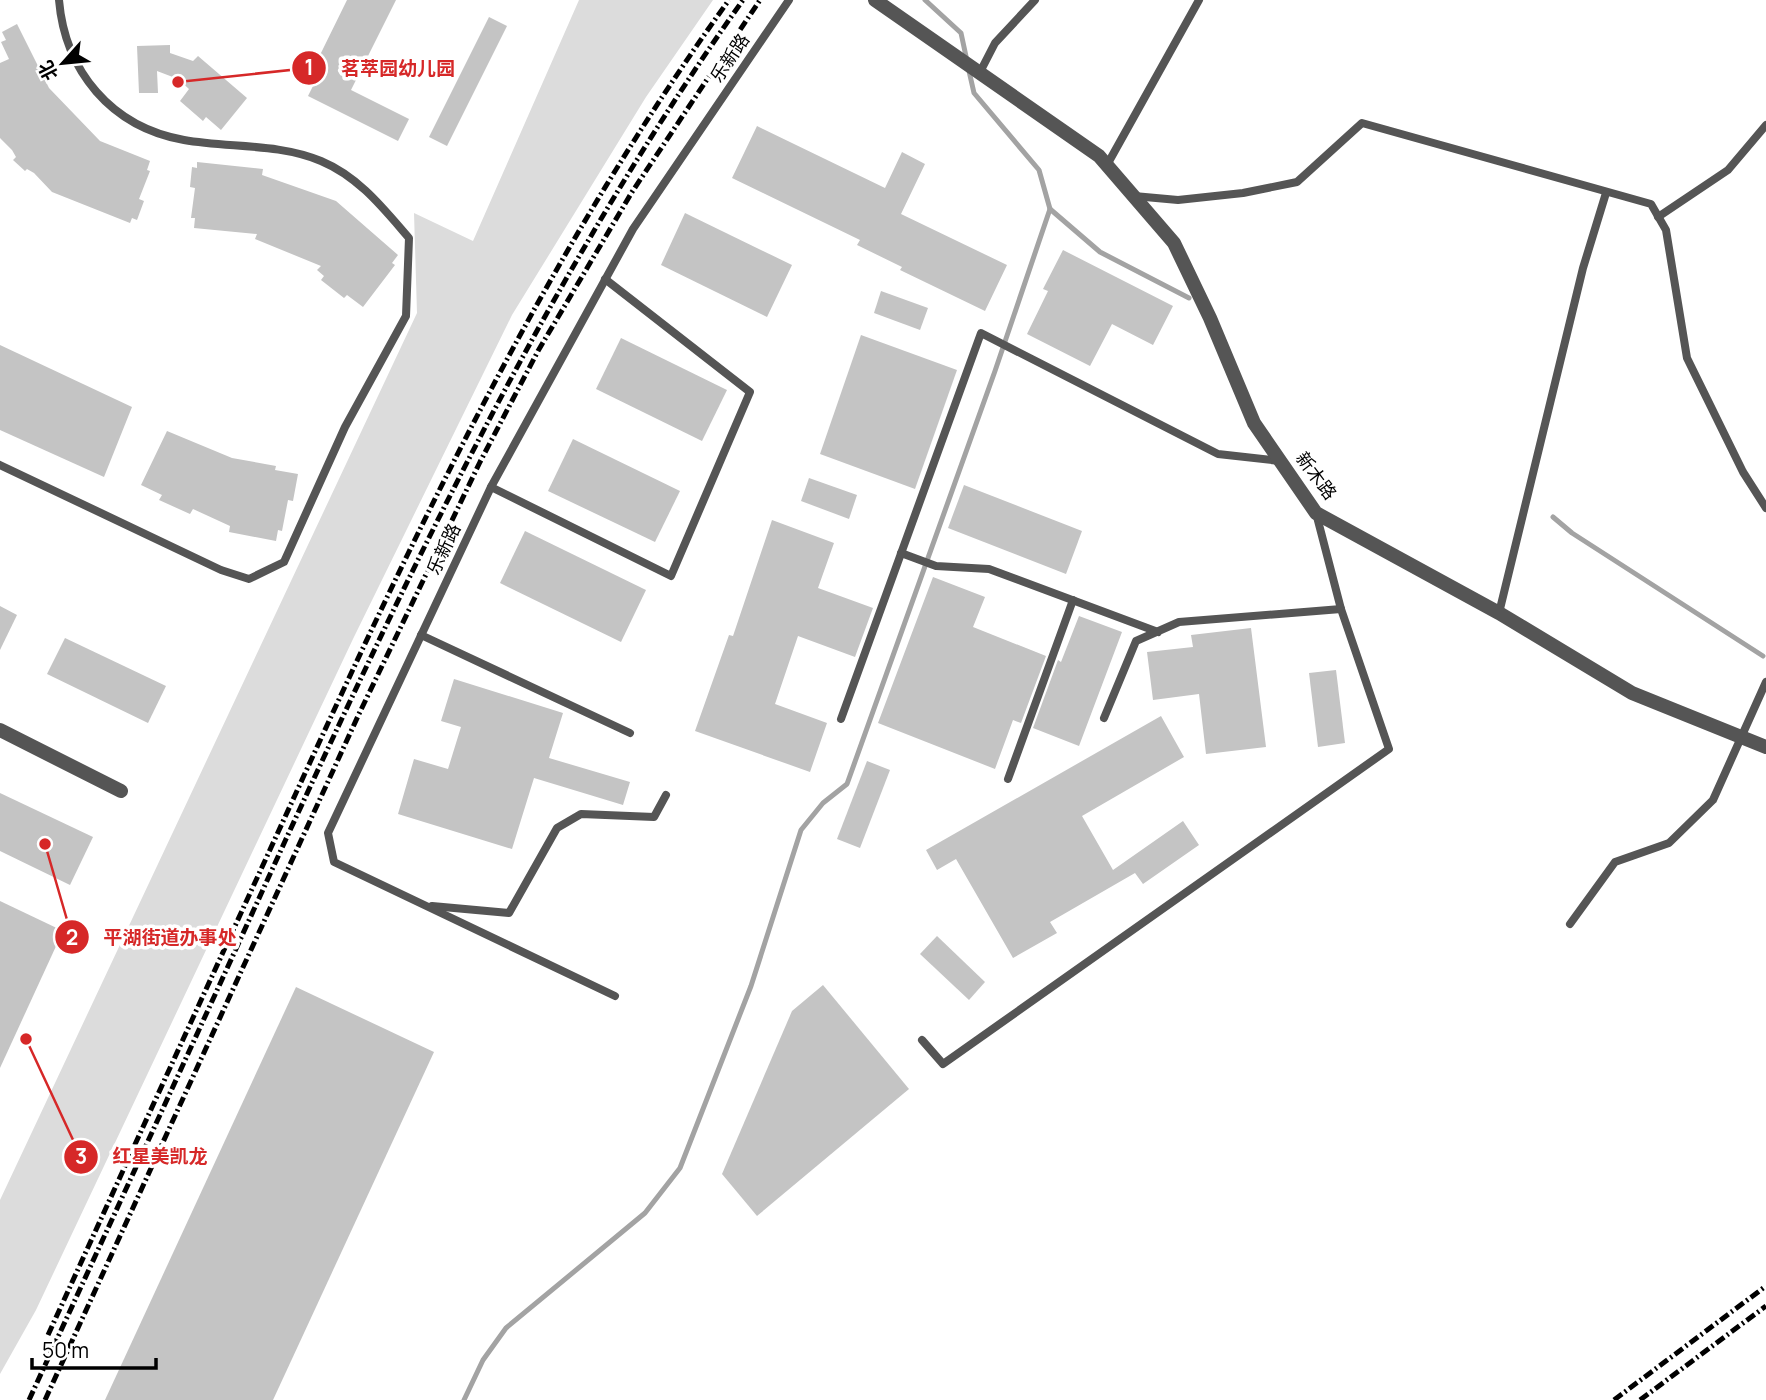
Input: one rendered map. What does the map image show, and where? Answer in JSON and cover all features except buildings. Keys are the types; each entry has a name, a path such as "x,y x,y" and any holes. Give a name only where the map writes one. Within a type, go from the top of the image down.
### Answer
{"street":[{"name":"新木路","path":"874,0 1099,156 1133,195 1174,243 1254,423 1316,513 1499,613 1632,693 1766,747"},
{"path":"0,730 121,791"}],"lane":[{"path":"0,466 220,570 248,579 284,562 345,427 406,316 409,238 370,194 338,170 303,155 183,140 145,128 128,119 98,94 75,64 61,30 58,0"},
{"name":"乐新路","path":"615,996 334,862 328,833 491,487 605,279 633,229 789,0"},
{"path":"979,74 995,43 1035,0"},
{"path":"1107,165 1199,0"},
{"path":"1133,195 1178,200 1243,193 1297,182 1362,123 1651,204 1666,230 1687,358 1744,472 1766,509"},
{"path":"1658,217 1728,170 1766,125"},
{"path":"1499,613 1583,268 1606,192"},
{"path":"491,487 671,576 750,392 605,279"},
{"path":"841,719 981,333 1218,454 1280,461"},
{"path":"922,1040 943,1064 1389,749 1341,609 1316,513"},
{"path":"901,553 936,566 989,569 1158,632"},
{"path":"1008,779 1073,600"},
{"path":"1104,718 1136,641 1179,622 1341,609"},
{"path":"421,635 630,733"},
{"path":"1570,923 1615,862 1669,843 1713,800 1766,682"},
{"path":"425,905 509,914 557,828 581,814 654,817 666,795"}],"shaded area":[{"path":"579,0 713,0 646,97 512,315 353,639 36,1310 0,1374 0,1200 417,313 414,213 473,241"}],"waterway":[{"path":"925,0 961,33 967,61"},
{"path":"464,1400 483,1360 506,1328 645,1213 680,1168 751,986 801,830 823,803 847,784 1050,209 1039,170 974,93 969,71"},
{"path":"1050,209 1100,252 1189,298"},
{"path":"1553,517 1572,533 1763,656"}],"railway":[{"path":"48,1335 343,690 441,486 547,286 604,189 729,0"},
{"path":"29,1400 336,730 440,515 552,304 612,201 675,99 743,0"},
{"path":"45,1400 358,716 480,462 538,351 632,192 760,0"},
{"path":"1614,1400 1766,1286"},
{"path":"1640,1400 1766,1306"}],"place":[{"name":"茗萃园幼儿园","path":"178,82"},
{"name":"平湖街道办事处","path":"45,844"},
{"name":"红星美凯龙","path":"26,1039"}]}
